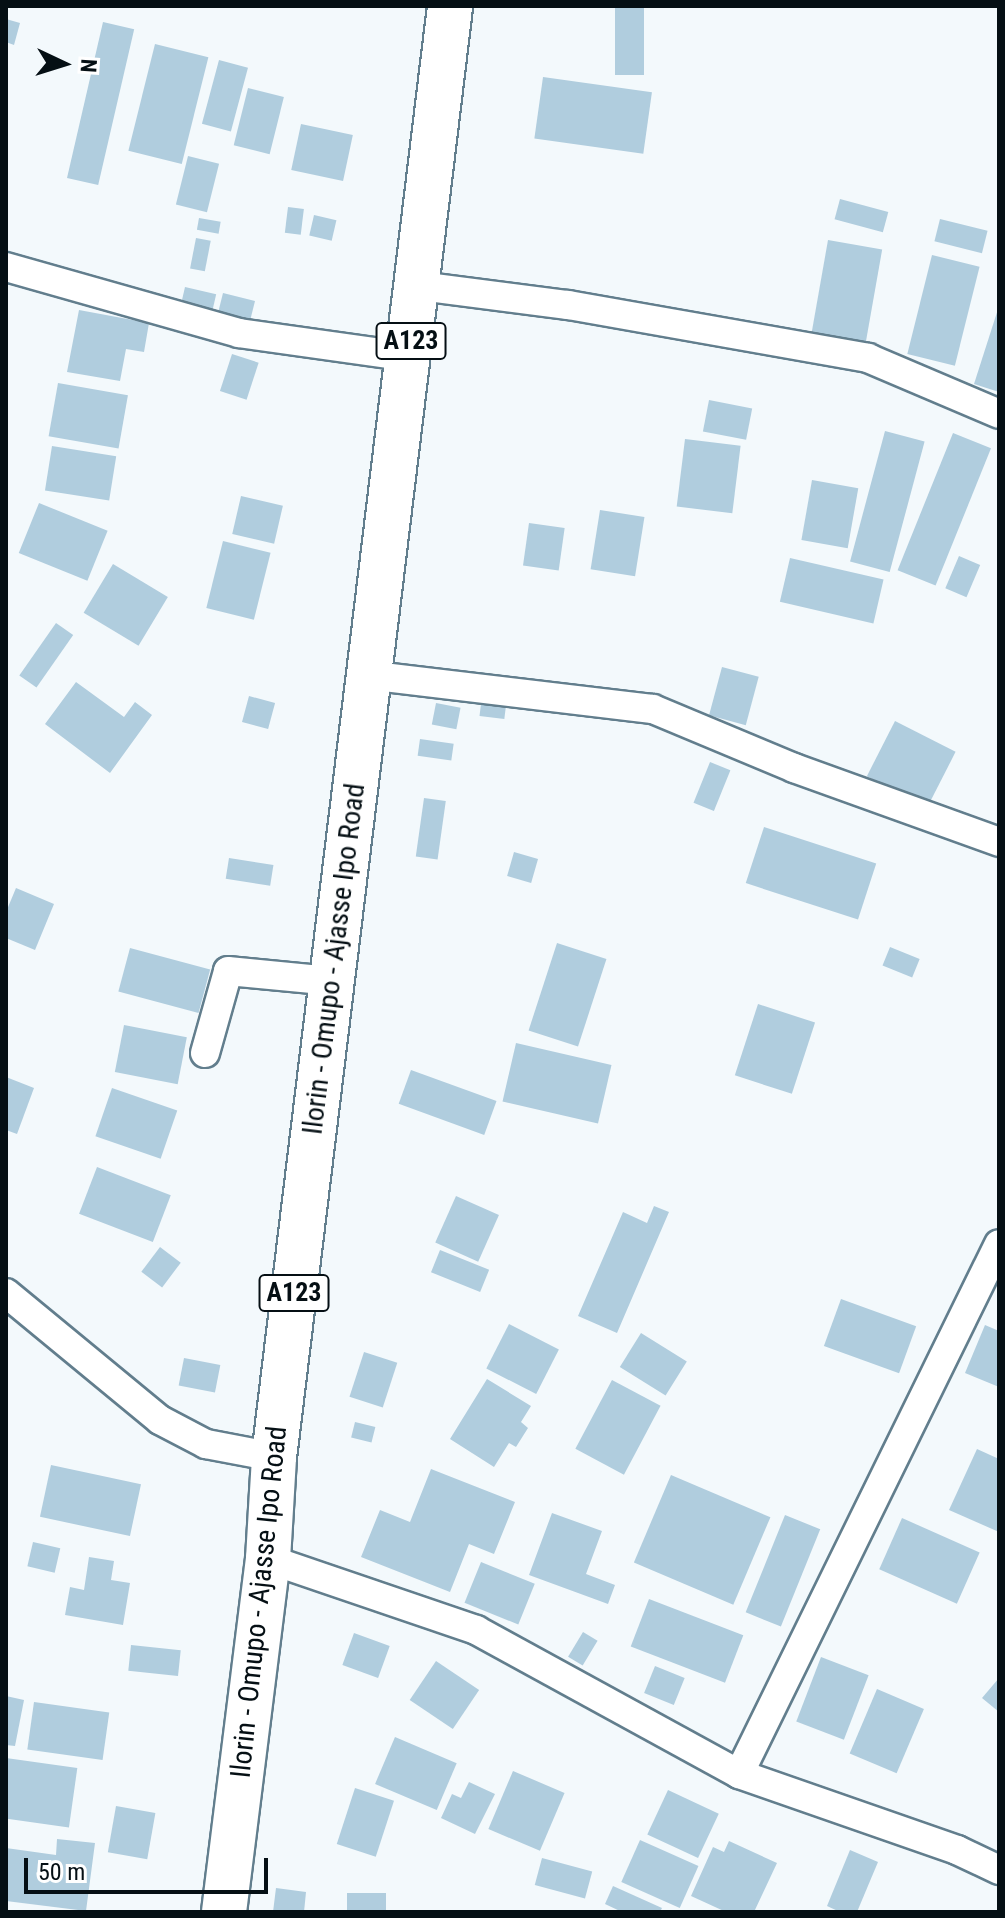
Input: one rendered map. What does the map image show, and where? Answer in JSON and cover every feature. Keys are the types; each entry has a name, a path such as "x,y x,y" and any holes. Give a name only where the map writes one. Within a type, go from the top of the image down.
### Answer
{"highway":[{"name":"Ilorin - Omupo - Ajasse Ipo Road","path":"224,1912 268,1559 274,1457 367,675 419,286 450,6"}],"street":[{"path":"6,267 239,333 409,357"},
{"path":"419,286 568,305 868,358 999,414"},
{"path":"367,675 653,709 794,768 999,842"},
{"path":"205,1053 228,971 331,981"},
{"path":"739,1774 999,1244"},
{"path":"6,1293 160,1420 206,1444 274,1457"},
{"path":"268,1559 476,1630 739,1774 957,1850 999,1870"}],"building":[{"path":"615,6 644,6 644,75 615,75"},
{"path":"6,19 20,23 14,45 6,42"},
{"path":"103,22 134,29 98,185 67,178"},
{"path":"155,44 208,57 182,164 128,151"},
{"path":"219,60 248,68 231,132 202,124"},
{"path":"543,77 652,92 643,154 534,138"},
{"path":"248,88 284,97 270,154 234,145"},
{"path":"301,124 353,135 343,181 291,170"},
{"path":"188,156 219,164 207,212 176,205"},
{"path":"840,199 888,212 883,232 835,219"},
{"path":"288,207 304,209 301,235 285,233"},
{"path":"314,215 336,220 332,241 309,235"},
{"path":"199,218 221,222 219,234 197,230"},
{"path":"940,219 988,231 982,253 934,241"},
{"path":"196,238 211,241 205,271 190,268"},
{"path":"828,240 882,250 866,343 812,334"},
{"path":"932,255 980,267 955,366 907,354"},
{"path":"185,287 216,294 212,314 181,306"},
{"path":"223,293 255,301 250,322 218,314"},
{"path":"999,306 999,392 974,384"},
{"path":"79,310 149,323 144,352 126,349 120,381 67,372"},
{"path":"232,354 259,363 247,400 220,391"},
{"path":"58,383 128,395 119,449 49,436"},
{"path":"709,400 752,408 746,440 703,431"},
{"path":"885,431 925,442 890,572 850,561"},
{"path":"953,433 991,448 936,586 898,570"},
{"path":"685,439 741,446 732,513 677,506"},
{"path":"52,446 116,456 109,501 45,490"},
{"path":"812,480 858,488 848,548 801,540"},
{"path":"241,496 283,506 274,544 232,534"},
{"path":"39,503 108,531 87,581 19,553"},
{"path":"600,510 644,517 635,576 591,569"},
{"path":"529,523 565,528 559,571 523,566"},
{"path":"223,541 271,553 254,620 206,608"},
{"path":"959,556 980,565 966,597 945,588"},
{"path":"790,558 884,580 873,623 780,602"},
{"path":"113,564 168,597 139,646 84,613"},
{"path":"56,623 73,635 36,687 19,675"},
{"path":"722,667 759,677 746,725 709,715"},
{"path":"76,682 124,717 135,702 152,715 110,773 45,724"},
{"path":"249,696 275,703 268,729 242,722"},
{"path":"436,703 461,708 456,729 432,725"},
{"path":"481,704 506,707 504,719 480,716"},
{"path":"895,721 956,752 927,807 867,776"},
{"path":"420,739 454,744 451,761 418,756"},
{"path":"710,762 730,770 714,811 694,803"},
{"path":"424,798 446,801 438,859 416,856"},
{"path":"764,827 876,863 858,920 746,883"},
{"path":"514,852 538,859 531,883 507,876"},
{"path":"229,858 273,865 270,886 226,879"},
{"path":"16,888 54,904 35,950 6,938 6,912"},
{"path":"557,943 606,959 578,1047 529,1030"},
{"path":"890,947 920,959 912,978 883,966"},
{"path":"130,948 210,969 199,1013 118,991"},
{"path":"758,1004 815,1023 792,1094 735,1075"},
{"path":"124,1025 187,1037 178,1084 115,1072"},
{"path":"516,1043 611,1065 598,1124 503,1101"},
{"path":"411,1070 497,1101 484,1135 399,1104"},
{"path":"6,1077 34,1088 17,1134 6,1130"},
{"path":"112,1088 177,1110 161,1159 95,1136"},
{"path":"97,1167 171,1195 153,1242 79,1214"},
{"path":"456,1196 499,1215 478,1262 435,1243"},
{"path":"654,1206 669,1212 617,1333 578,1316 623,1212 647,1223"},
{"path":"160,1247 181,1263 162,1287 141,1272"},
{"path":"440,1250 489,1270 480,1292 431,1272"},
{"path":"841,1299 916,1326 899,1373 824,1346"},
{"path":"509,1324 559,1349 536,1394 486,1369"},
{"path":"985,1325 999,1331 999,1387 965,1373"},
{"path":"641,1333 687,1362 666,1396 620,1367"},
{"path":"364,1352 397,1363 383,1408 349,1397"},
{"path":"184,1358 220,1365 215,1393 179,1385"},
{"path":"487,1379 531,1406 521,1422 528,1428 516,1447 509,1443 494,1467 450,1439"},
{"path":"612,1380 661,1406 624,1475 575,1449"},
{"path":"355,1422 375,1427 372,1443 351,1438"},
{"path":"977,1449 999,1459 999,1532 949,1510"},
{"path":"51,1465 141,1484 130,1536 40,1517"},
{"path":"431,1469 515,1502 494,1554 469,1544 450,1592 361,1557 380,1510 410,1522"},
{"path":"671,1475 770,1517 733,1605 634,1562"},
{"path":"552,1513 602,1531 586,1574 615,1585 608,1604 529,1575"},
{"path":"785,1515 820,1529 781,1627 746,1612"},
{"path":"902,1518 980,1553 957,1604 879,1569"},
{"path":"33,1542 60,1548 55,1573 27,1566"},
{"path":"89,1557 114,1561 111,1580 130,1583 123,1625 65,1615 70,1587 84,1590"},
{"path":"481,1562 535,1584 518,1625 465,1603"},
{"path":"649,1599 743,1635 725,1683 631,1647"},
{"path":"583,1632 598,1641 583,1666 568,1657"},
{"path":"354,1633 390,1646 378,1678 342,1665"},
{"path":"131,1645 181,1650 178,1676 128,1671"},
{"path":"821,1657 869,1675 844,1740 796,1721"},
{"path":"436,1661 479,1690 453,1729 410,1700"},
{"path":"655,1666 685,1678 674,1705 644,1693"},
{"path":"999,1678 999,1712 982,1698"},
{"path":"877,1689 924,1709 897,1773 850,1753"},
{"path":"6,1696 24,1700 15,1746 6,1745"},
{"path":"34,1702 109,1713 103,1760 27,1750"},
{"path":"395,1737 457,1763 437,1810 375,1784"},
{"path":"6,1758 77,1768 69,1827 6,1819"},
{"path":"513,1771 565,1793 540,1851 488,1829"},
{"path":"469,1782 495,1794 475,1834 441,1818 452,1794 461,1798"},
{"path":"355,1788 394,1801 376,1857 337,1844"},
{"path":"668,1790 719,1814 698,1858 647,1834"},
{"path":"116,1806 155,1813 147,1859 108,1852"},
{"path":"57,1839 95,1843 86,1911 6,1901 6,1848 56,1855"},
{"path":"640,1840 698,1866 680,1908 621,1882"},
{"path":"729,1841 777,1863 754,1912 726,1912 691,1896 713,1847 724,1852"},
{"path":"850,1850 878,1862 857,1912 840,1912 827,1906"},
{"path":"542,1858 592,1871 585,1899 535,1885"},
{"path":"613,1886 662,1908 660,1912 622,1912 605,1904"},
{"path":"276,1888 306,1892 304,1912 273,1912"},
{"path":"347,1893 386,1893 386,1912 347,1912"}]}
